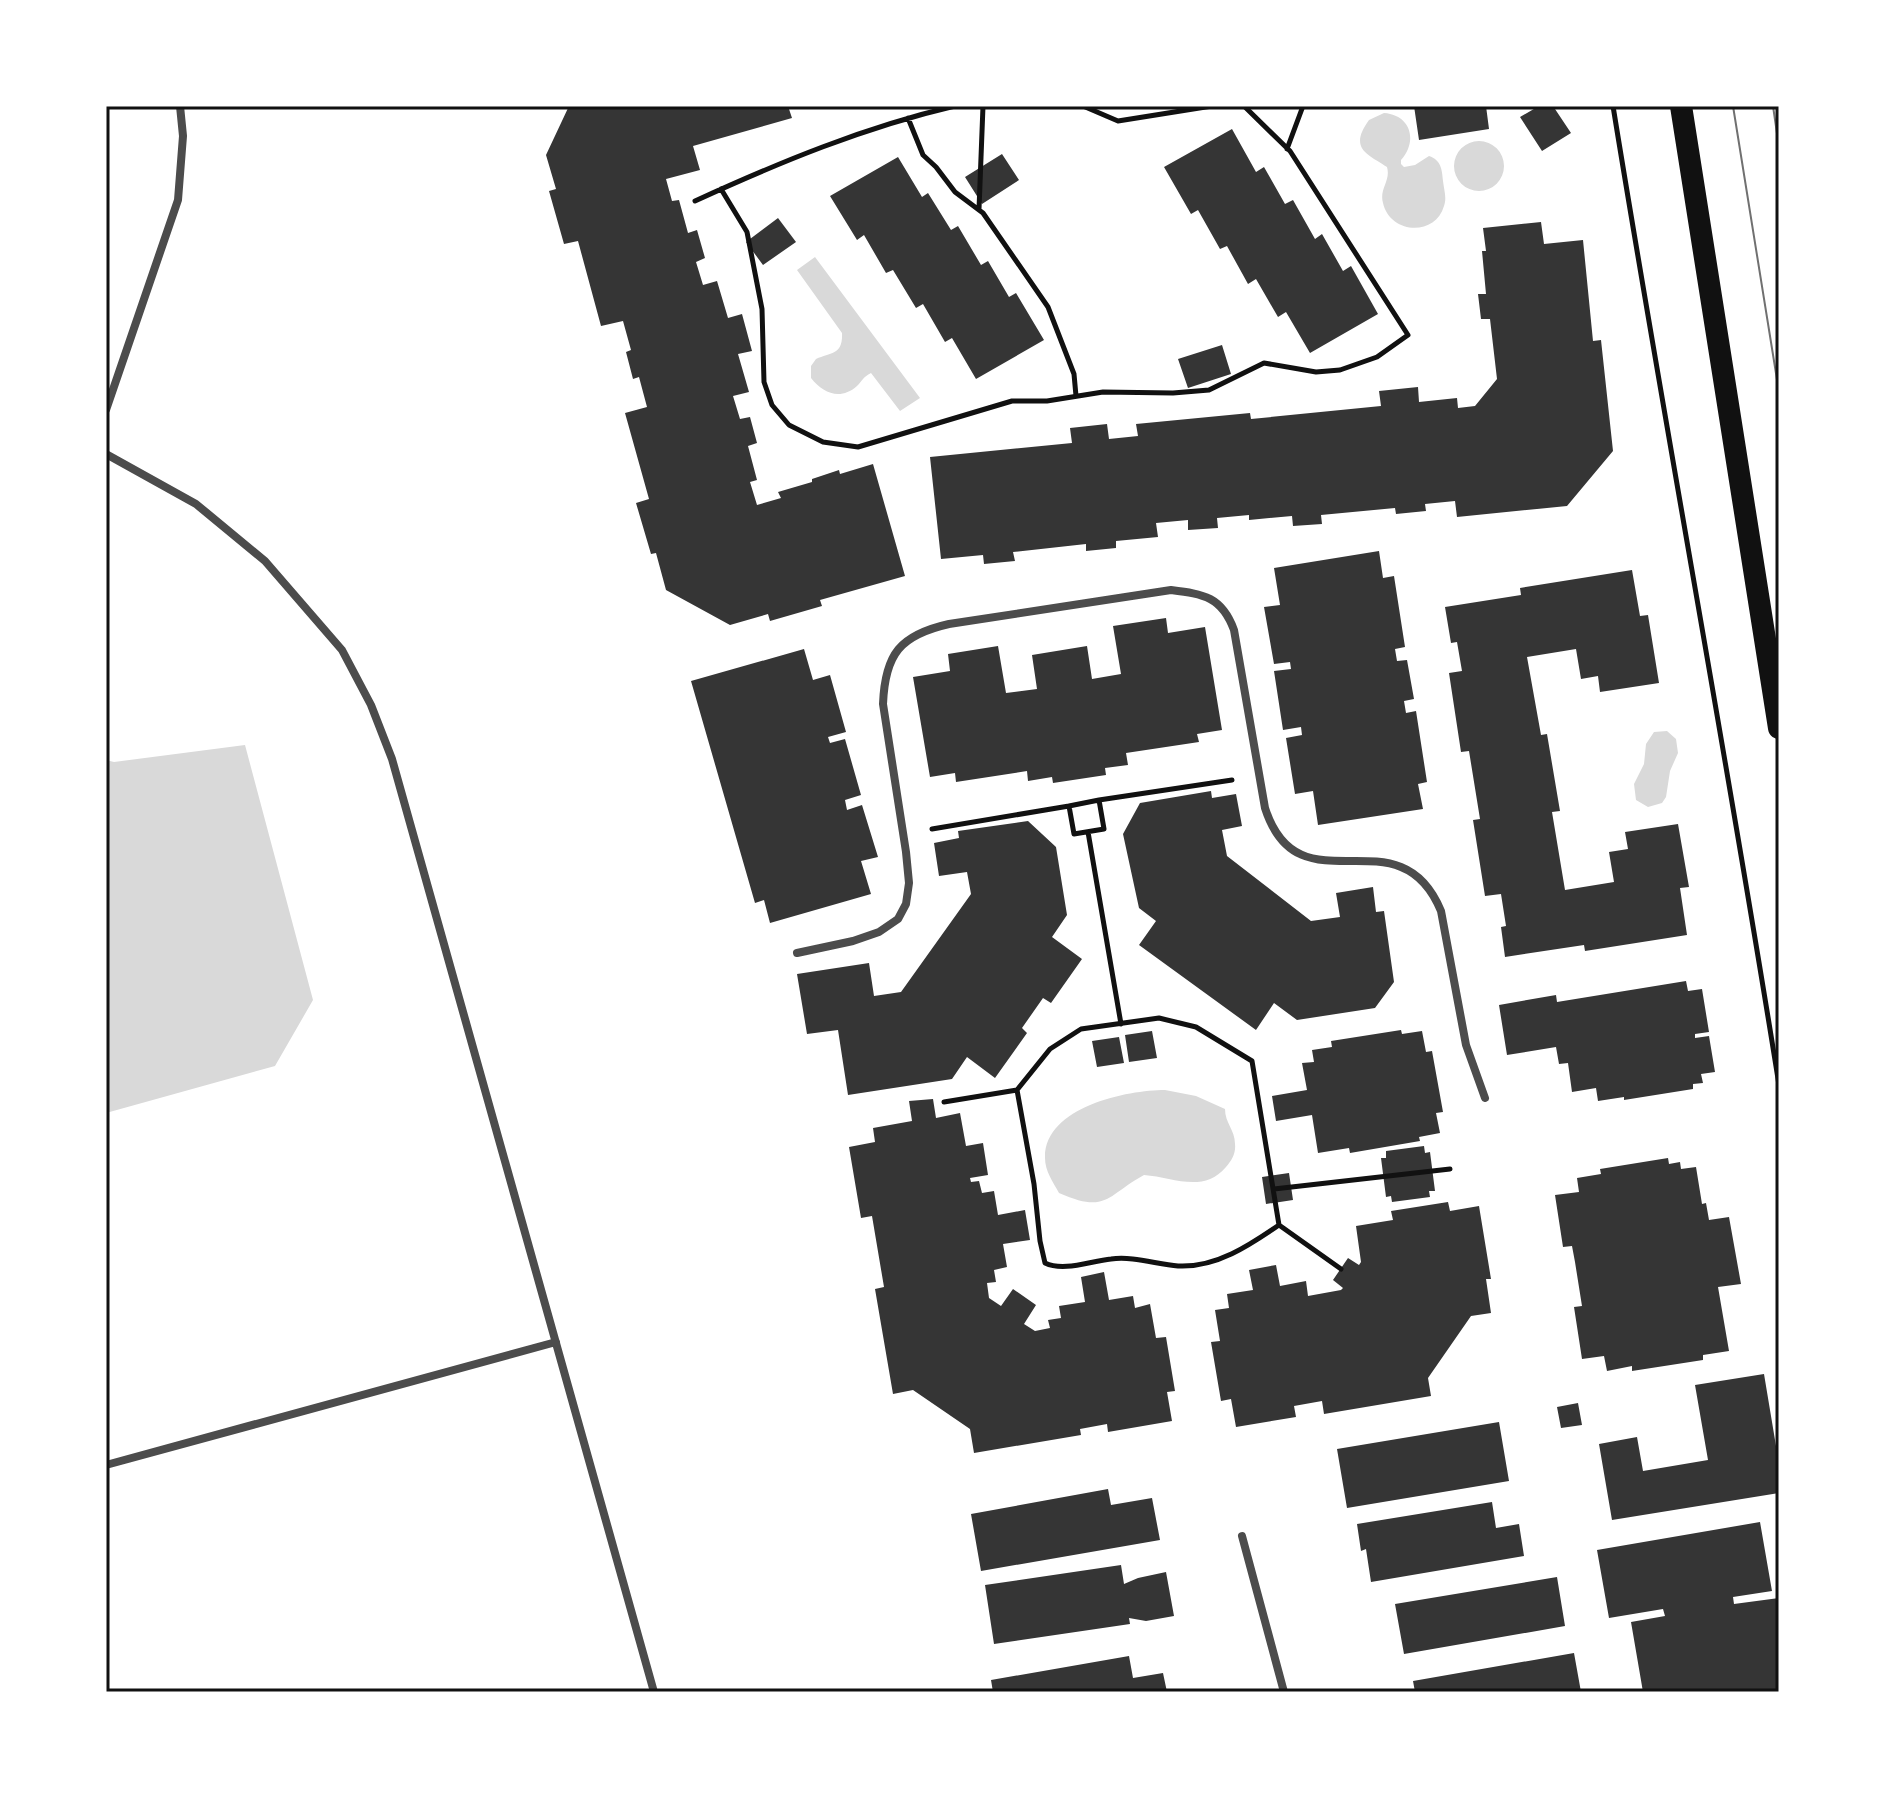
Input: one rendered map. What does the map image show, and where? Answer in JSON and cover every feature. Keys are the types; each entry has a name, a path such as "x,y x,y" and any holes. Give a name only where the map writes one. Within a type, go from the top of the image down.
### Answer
{"highway":[{"path":"1681,106 1779,728"}],"street":[{"path":"106,410 178,200 183,136 180,106"},
{"path":"106,454 196,504 265,561 342,650 371,705 392,759 654,1692"},
{"path":"797,953 879,932 898,919 906,904 909,883 883,704 891,660 903,643 923,630 949,624 1171,590 1197,593 1217,602 1228,613 1234,630 1259,775 1272,829 1283,844 1302,856 1323,861 1371,861 1401,865 1418,876 1433,892 1441,911 1466,1045 1485,1098"},
{"path":"106,1465 556,1342"},
{"path":"1242,1536 1284,1692"}],"path":[{"path":"695,201 814,149 955,106"},
{"path":"979,210 983,106"},
{"path":"1083,106 1118,121 1212,106"},
{"path":"721,189 747,232 762,309 764,382 772,405 789,425 823,442 858,447 1012,401 1047,401 1103,392 1209,390 1264,363 1316,372 1340,370 1377,357 1408,335 1287,149 1244,106"},
{"path":"1287,149 1303,106"},
{"path":"1613,106 1779,1085"},
{"path":"908,118 923,155 955,192 979,210 1048,307 1074,374 1076,396"},
{"path":"903,834 1259,775"},
{"path":"1069,806 1074,834 1104,829 1099,800"},
{"path":"1088,832 1121,1024"},
{"path":"944,1102 1017,1090 1050,1049 1081,1029 1159,1018 1196,1027 1252,1061 1279,1225 1341,1269"},
{"path":"1017,1090 1045,1263 1055,1267 1115,1258 1182,1266 1208,1262 1241,1250 1279,1225"},
{"path":"1274,1189 1450,1169"}],"shaded area":[{"path":"1384,113 1400,119 1409,130 1409,145 1401,160 1404,167 1415,165 1429,156 1436,160 1441,169 1444,206 1432,223 1423,227 1403,226 1387,213 1382,198 1388,177 1387,167 1367,154 1360,144 1369,120"},
{"path":"1479,141 1497,148 1504,166 1497,184 1479,191 1461,184 1454,166 1461,148"},
{"path":"815,257 920,398 900,411 871,373 851,391 838,394 826,391 811,378 811,366 816,359 835,352 842,340 842,333 797,270"},
{"path":"1667,731 1676,739 1678,753 1670,771 1666,797 1662,803 1648,807 1636,800 1634,784 1644,764 1646,744 1654,732"},
{"path":"245,745 313,1000 275,1066 106,1113 106,760 114,762"},
{"path":"1165,1090 1196,1096 1225,1109 1235,1147 1226,1167 1208,1180 1198,1182 1144,1175 1097,1202 1059,1193 1045,1163 1048,1140 1058,1126 1073,1114 1110,1098"}],"building":[{"path":"569,106 788,106 792,118 693,146 700,170 666,179 672,201 679,200 688,233 697,230 705,258 696,262 703,285 717,281 728,318 742,314 752,351 738,354 749,392 733,396 740,419 750,417 757,443 748,446 757,480 750,482 757,505 781,498 778,492 812,482 812,479 873,464 905,576 820,600 822,606 770,621 768,614 730,625 666,590 656,553 651,554 636,503 649,499 625,413 647,407 639,377 633,379 626,352 631,350 623,321 601,326 578,241 564,244 549,191 556,189 546,155"},
{"path":"1414,106 1486,106 1489,129 1419,140"},
{"path":"1539,106 1553,106 1571,133 1542,151 1520,117"},
{"path":"1232,129 1256,172 1264,167 1285,204 1293,200 1315,239 1322,234 1343,271 1351,266 1378,314 1310,353 1286,312 1278,317 1256,279 1248,284 1227,246 1220,249 1198,210 1191,214 1164,167"},
{"path":"1002,154 1019,180 982,204 965,177"},
{"path":"898,157 922,197 928,193 951,230 958,226 981,265 988,261 1009,297 1016,293 1044,340 976,379 952,338 945,342 923,304 916,308 893,270 886,273 864,235 857,240 830,196"},
{"path":"778,218 796,242 763,265 746,242"},
{"path":"1541,222 1544,244 1583,240 1593,341 1601,340 1613,451 1567,506 1457,517 1455,501 1425,504 1426,511 1396,514 1395,508 1321,515 1322,524 1293,526 1292,516 1249,520 1249,515 1217,518 1218,528 1188,530 1188,520 1156,523 1158,537 1116,541 1116,548 1086,551 1086,544 1013,552 1015,561 984,564 983,555 941,559 930,457 1072,443 1070,428 1107,424 1109,439 1138,436 1136,424 1250,413 1251,419 1381,406 1379,391 1418,387 1419,402 1457,398 1458,408 1475,406 1497,379 1490,319 1481,319 1478,294 1486,294 1483,228"},
{"path":"1222,345 1231,374 1188,388 1178,359"},
{"path":"1379,551 1383,578 1394,576 1405,647 1395,649 1397,661 1407,660 1414,699 1404,701 1406,713 1416,711 1427,782 1418,784 1423,809 1318,825 1313,791 1295,794 1286,738 1302,735 1301,727 1283,730 1274,671 1291,669 1290,662 1274,664 1264,607 1280,605 1274,568"},
{"path":"1632,570 1640,616 1648,615 1659,683 1600,692 1598,676 1581,679 1576,649 1527,657 1541,735 1547,734 1560,811 1552,812 1565,890 1614,882 1609,852 1628,849 1625,832 1678,824 1689,887 1680,888 1687,935 1585,951 1584,945 1505,957 1501,927 1506,926 1501,894 1485,896 1473,820 1480,819 1469,751 1461,752 1449,673 1462,671 1457,642 1451,643 1445,607 1521,595 1520,588"},
{"path":"1166,618 1168,633 1205,627 1222,730 1197,734 1199,742 1126,753 1128,765 1105,768 1106,775 1053,783 1052,777 1028,781 1027,771 956,782 955,773 930,777 913,677 950,671 948,654 998,646 1006,693 1037,689 1032,655 1087,646 1092,679 1121,674 1113,626"},
{"path":"804,649 813,680 830,675 846,732 828,737 830,743 845,739 861,795 845,800 847,810 862,805 878,857 861,861 871,894 770,923 764,900 755,903 691,681"},
{"path":"1211,791 1212,798 1236,794 1242,826 1222,830 1227,856 1311,921 1340,917 1336,893 1373,887 1376,912 1384,911 1394,982 1375,1008 1297,1020 1274,1003 1256,1030 1139,945 1156,921 1139,908 1123,834 1140,803"},
{"path":"1028,821 1056,847 1067,915 1052,937 1082,959 1051,1003 1043,998 1022,1028 1027,1033 995,1078 967,1057 952,1079 848,1095 838,1030 807,1034 797,974 869,963 874,996 901,992 971,894 967,872 939,876 934,843 959,838 958,831"},
{"path":"1686,981 1688,991 1702,989 1709,1032 1695,1034 1695,1038 1709,1036 1715,1072 1701,1074 1703,1083 1693,1084 1693,1089 1598,1101 1596,1088 1572,1092 1568,1063 1559,1064 1556,1047 1507,1055 1499,1005 1556,995 1557,1002"},
{"path":"1401,1030 1402,1034 1422,1031 1426,1052 1432,1051 1443,1112 1436,1113 1440,1133 1419,1137 1420,1141 1350,1153 1349,1148 1318,1153 1312,1115 1276,1121 1272,1096 1307,1090 1302,1063 1314,1062 1312,1050 1332,1047 1331,1041"},
{"path":"1152,1031 1157,1058 1129,1062 1125,1035"},
{"path":"1119,1037 1124,1063 1097,1067 1092,1041"},
{"path":"933,1099 936,1118 960,1113 966,1146 983,1143 988,1175 970,1178 971,1182 979,1181 982,1193 994,1191 998,1215 1025,1210 1030,1240 1003,1244 1007,1267 994,1270 996,1282 987,1283 989,1298 1001,1306 1013,1289 1036,1305 1024,1324 1035,1331 1050,1328 1048,1320 1061,1318 1059,1306 1085,1302 1081,1277 1104,1272 1109,1300 1133,1296 1135,1308 1150,1304 1156,1338 1166,1337 1175,1391 1167,1392 1172,1421 1108,1432 1107,1424 1080,1429 1081,1435 974,1453 970,1429 913,1390 893,1394 875,1289 884,1287 872,1216 861,1218 849,1147 875,1142 873,1128 912,1121 909,1101"},
{"path":"1424,1146 1425,1153 1430,1152 1435,1191 1429,1191 1430,1197 1392,1202 1391,1196 1386,1197 1381,1158 1386,1158 1386,1151"},
{"path":"1668,1158 1669,1164 1680,1162 1681,1169 1696,1167 1702,1204 1706,1203 1709,1220 1729,1217 1741,1284 1718,1287 1729,1351 1703,1355 1703,1360 1632,1371 1632,1366 1607,1371 1604,1356 1582,1359 1574,1307 1582,1306 1575,1262 1572,1246 1563,1247 1555,1195 1579,1192 1577,1178 1601,1174 1600,1169"},
{"path":"1289,1173 1293,1200 1266,1204 1262,1177"},
{"path":"1448,1202 1450,1211 1479,1206 1491,1279 1486,1279 1491,1313 1471,1316 1428,1378 1431,1396 1324,1414 1322,1401 1294,1406 1296,1417 1236,1427 1231,1399 1221,1401 1211,1342 1220,1341 1215,1310 1229,1308 1227,1294 1253,1290 1249,1270 1276,1265 1280,1286 1306,1281 1308,1296 1341,1290 1343,1288 1333,1280 1348,1258 1359,1265 1361,1262 1356,1226 1393,1220 1391,1211"},
{"path":"1764,1374 1779,1464 1779,1493 1612,1520 1599,1444 1637,1437 1643,1471 1708,1460 1695,1385"},
{"path":"1578,1403 1582,1425 1561,1428 1557,1407"},
{"path":"1499,1422 1509,1481 1347,1508 1337,1449"},
{"path":"1108,1489 1111,1505 1152,1498 1160,1540 981,1571 971,1514"},
{"path":"1492,1502 1496,1528 1519,1524 1524,1556 1371,1582 1366,1549 1361,1551 1357,1524"},
{"path":"1760,1522 1772,1591 1733,1597 1734,1604 1779,1598 1779,1692 1643,1692 1631,1622 1665,1616 1663,1609 1609,1618 1597,1550"},
{"path":"1121,1565 1124,1584 1166,1572 1174,1616 1146,1621 1129,1618 1130,1624 994,1644 985,1585"},
{"path":"1557,1577 1565,1626 1404,1654 1395,1604"},
{"path":"1574,1653 1581,1692 1415,1692 1413,1681"},
{"path":"1129,1656 1133,1678 1163,1673 1167,1692 993,1692 991,1680"}],"tram line":[{"path":"1733,106 1779,392"},
{"path":"1773,106 1779,147"}]}
